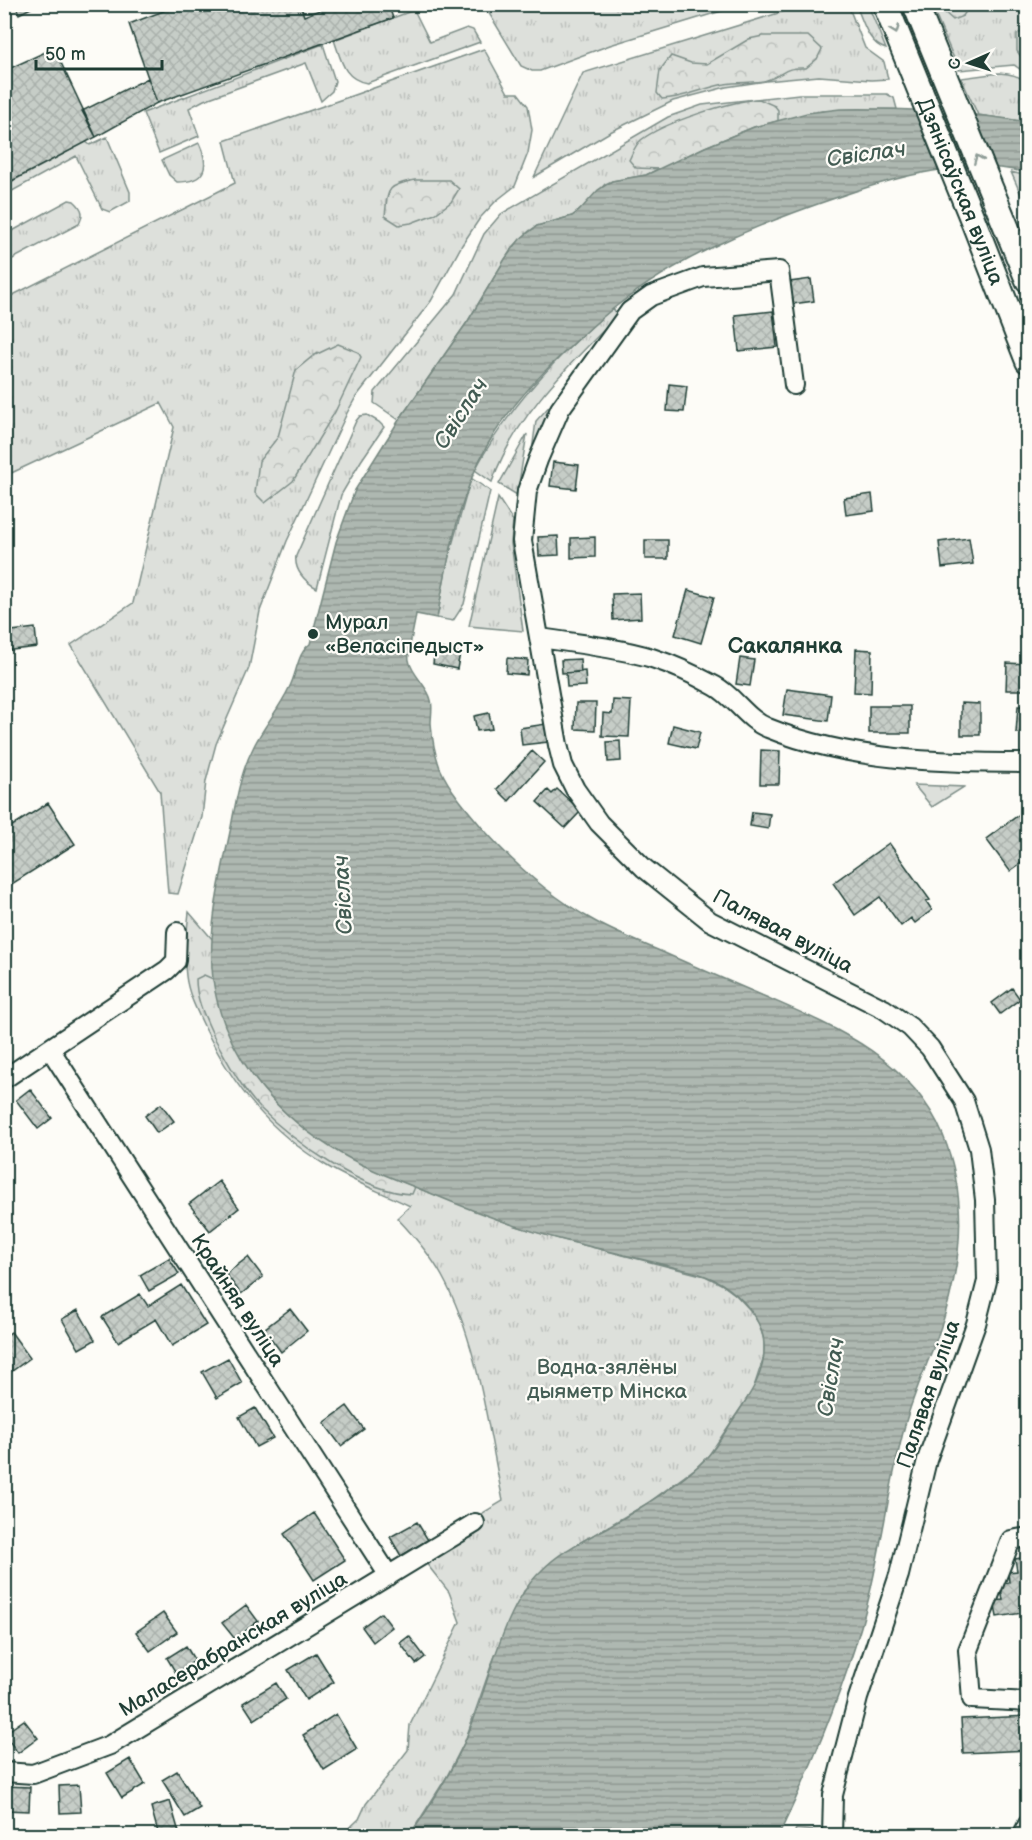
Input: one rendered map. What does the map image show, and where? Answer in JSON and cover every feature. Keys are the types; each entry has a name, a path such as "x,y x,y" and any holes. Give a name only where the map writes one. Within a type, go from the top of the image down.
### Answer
{"main road":[{"name":"Дзянісаўская вуліца","path":"885,4 1028,361"},
{"name":"Дзянісаўская вуліца","path":"915,4 1028,280"}],"street":[{"name":"Палявая вуліца","path":"794,385 779,271 703,277 651,296 630,311 560,409 538,460 528,491 522,540 563,765 575,789 599,823 644,868 710,921 885,1009 910,1027 930,1048 964,1101 979,1149 986,1200 987,1281 976,1324 927,1460 899,1575 858,1698 833,1795 832,1836"},
{"path":"540,638 633,653 669,664 718,687 765,727 812,742 859,753 914,759 1028,764"},
{"path":"4,1079 167,970 176,961 177,932"},
{"name":"Крайняя вуліца","path":"50,1049 389,1576"},
{"name":"Маласерабранская вуліца","path":"4,1773 33,1774 110,1745 475,1524"},
{"path":"1028,1537 1011,1539 968,1650 972,1699 1028,1702"},
{"path":"1022,1836 1028,1824"}],"green space":[{"path":"808,4 848,5 865,48 884,62 888,79 819,76 766,81 726,87 673,101 610,132 534,177 583,73"},
{"path":"941,4 970,5 963,16 953,20 942,10"},
{"path":"484,5 741,5 610,45 540,71 532,71 521,66"},
{"path":"856,5 868,5 886,49 870,37"},
{"path":"931,5 1027,5 1027,74 1014,65 959,70"},
{"path":"414,10 430,42 467,28 473,30 480,42 367,83 359,81 348,73 334,40"},
{"path":"1028,30 1027,65 1017,51 1017,34"},
{"path":"763,36 808,36 822,49 817,59 806,68 788,70 763,81 725,84 662,99 657,93 660,70 671,56 691,63 707,64 749,39"},
{"path":"323,44 335,81 332,91 321,101 306,63 204,100 189,108 199,136 159,153 143,113"},
{"path":"484,49 508,93 518,93 528,106 532,130 528,153 515,186 480,218 431,301 356,397 347,413 287,541 260,611 249,668 216,744 206,781 202,817 178,894 168,893 160,792 71,645 133,603 174,427 161,403 5,476 5,299 235,183 224,141"},
{"path":"999,73 1011,74 1027,83 1027,122 978,115 961,78"},
{"path":"799,94 887,94 894,98 897,109 822,111 754,127 646,175 605,184 586,205 572,216 537,226 512,248 468,321 399,420 374,403 375,392 456,294 484,234 501,214 668,117 702,105"},
{"path":"759,99 775,106 778,110 778,121 754,127 705,147 661,169 636,168 629,160 635,147 651,133 715,108"},
{"path":"107,137 130,192 130,201 110,212 102,209 76,156 5,195 5,185 86,142 90,145"},
{"path":"199,143 205,166 203,172 194,179 177,182 169,175 162,160"},
{"path":"1011,172 1027,176 1027,208"},
{"path":"415,180 449,180 459,189 451,202 435,214 399,225 385,216 388,194 398,184"},
{"path":"69,200 74,201 81,209 82,217 79,224 5,263 5,235"},
{"path":"613,308 618,316 563,372 529,413 502,457 492,482 475,470 503,424 536,383"},
{"path":"338,344 358,352 361,357 335,412 293,481 265,503 255,493 259,461 278,437 296,370 313,356"},
{"path":"572,381 530,466 536,421"},
{"path":"367,415 384,427 341,495 317,588 301,575 296,556 356,421 360,416"},
{"path":"527,434 517,495 499,484"},
{"path":"471,478 490,491 464,604 453,621 437,618 447,563"},
{"path":"498,498 513,521 511,543 523,631 469,626"},
{"path":"914,785 964,787 932,807"},
{"name":"Водна-зялёны дыяметр Мінска","path":"189,912 213,940 213,979 375,1171 513,1225 705,1276 736,1295 750,1310 759,1324 764,1340 764,1356 753,1390 709,1455 697,1467 648,1503 574,1546 524,1591 492,1663 465,1741 446,1778 410,1835 342,1835 359,1819 366,1804 408,1750 410,1725 460,1622 449,1592 426,1563 476,1517 503,1501 487,1415 465,1328 454,1301 432,1260 397,1218 410,1206 327,1166 288,1138 271,1123 241,1089 216,1050 193,1002 186,976"},
{"path":"204,975 213,979 224,1020 240,1055 260,1085 284,1111 343,1153 415,1187 412,1194 373,1185 330,1163 291,1135 260,1108 235,1075 205,1017 196,979"},
{"path":"796,1829 827,1832 827,1835 793,1836"}],"water":[{"name":"Свіслач","path":"840,109 934,111 1027,122 1027,173 980,167 933,171 886,182 811,206 752,229 694,256 640,289 608,313 536,381 505,418 488,444 469,485 455,529 437,618 416,614 409,660 431,700 433,741 444,777 485,831 534,880 576,910 608,928 845,1034 892,1066 912,1086 929,1109 943,1135 957,1186 959,1237 952,1288 937,1338 905,1425 859,1635 817,1751 779,1835 410,1835 452,1768 472,1724 499,1643 517,1603 528,1586 557,1557 663,1493 688,1475 708,1456 752,1390 763,1363 763,1335 756,1318 744,1302 730,1289 707,1276 532,1231 392,1178 330,1147 308,1132 269,1096 238,1054 218,1005 213,979 213,922 240,786 254,746 285,696 302,653 310,644 336,542 355,490 520,239 537,226 572,216 598,190 612,181 646,175 754,127 807,113"}],"building":[{"path":"15,4 39,4 19,14"},
{"path":"182,4 300,4 304,16 335,4 388,4 393,18 157,103 129,24"},
{"path":"54,48 96,137 4,185 4,71"},
{"path":"148,78 157,103 96,137 82,111"},
{"path":"811,279 814,301 793,304 790,282"},
{"path":"773,311 777,347 739,351 735,315"},
{"path":"669,384 687,386 684,412 667,411"},
{"path":"553,462 579,465 576,489 550,486"},
{"path":"872,494 874,511 846,515 844,498"},
{"path":"558,536 559,555 539,556 538,537"},
{"path":"595,537 595,557 571,558 571,538"},
{"path":"969,538 973,564 942,568 939,542"},
{"path":"645,540 668,540 668,559 645,559"},
{"path":"688,590 714,597 701,643 675,635"},
{"path":"640,593 641,618 613,620 612,594"},
{"path":"35,628 37,647 4,651 4,632"},
{"path":"435,647 460,653 457,669 433,664"},
{"path":"856,649 872,650 871,693 854,692"},
{"path":"507,658 528,660 527,675 506,673"},
{"path":"740,658 754,660 750,686 736,684"},
{"path":"580,659 581,672 562,673 561,660"},
{"path":"1007,663 1027,664 1026,690 1006,690"},
{"path":"585,671 586,686 567,687 566,673"},
{"path":"787,689 831,695 828,721 783,715"},
{"path":"613,700 631,701 629,737 602,736 603,713 612,714"},
{"path":"576,703 596,703 595,730 575,729"},
{"path":"961,703 980,704 980,735 961,735"},
{"path":"869,706 910,706 910,733 869,733"},
{"path":"1018,706 1028,706 1028,733 1016,733"},
{"path":"489,713 492,729 477,731 474,716"},
{"path":"546,724 548,742 522,745 520,728"},
{"path":"673,725 700,732 696,749 669,743"},
{"path":"620,741 621,761 608,762 607,742"},
{"path":"761,750 780,751 779,784 760,784"},
{"path":"532,751 544,762 509,801 497,789"},
{"path":"557,789 581,811 565,828 537,802 548,790 552,794"},
{"path":"48,803 75,844 4,889 4,831"},
{"path":"1028,808 1028,858 1010,871 986,839"},
{"path":"752,812 770,814 768,829 750,826"},
{"path":"889,843 930,900 926,901 932,910 915,923 911,918 901,926 880,897 855,915 833,883"},
{"path":"1012,988 1020,999 1000,1014 992,1003"},
{"path":"30,1089 52,1118 38,1129 16,1100"},
{"path":"161,1104 174,1121 157,1133 145,1116"},
{"path":"219,1181 239,1208 210,1231 189,1204"},
{"path":"248,1257 263,1277 241,1294 226,1274"},
{"path":"169,1258 179,1274 149,1291 140,1275"},
{"path":"181,1285 206,1325 172,1346 156,1319 118,1342 102,1317 140,1294 148,1306"},
{"path":"290,1309 307,1331 281,1352 264,1329"},
{"path":"78,1310 95,1340 79,1349 62,1319"},
{"path":"11,1332 30,1358 8,1374 4,1370 4,1337"},
{"path":"228,1358 242,1383 217,1398 202,1372"},
{"path":"347,1406 364,1429 341,1446 324,1423"},
{"path":"255,1408 273,1438 256,1447 239,1417"},
{"path":"314,1513 345,1560 314,1580 284,1534"},
{"path":"417,1522 428,1540 401,1556 390,1537"},
{"path":"1028,1557 1028,1621 1024,1622 1022,1613 997,1617 994,1601 1003,1600 1000,1584 1009,1582 1008,1572 1017,1571 1015,1559"},
{"path":"246,1605 258,1621 235,1639 222,1623"},
{"path":"163,1613 177,1632 150,1651 136,1632"},
{"path":"381,1613 392,1627 373,1642 362,1627"},
{"path":"409,1636 425,1657 416,1664 400,1643"},
{"path":"186,1646 195,1661 176,1673 167,1658"},
{"path":"316,1653 334,1682 306,1700 288,1670"},
{"path":"276,1683 286,1699 254,1720 243,1703"},
{"path":"336,1714 357,1749 324,1770 303,1735"},
{"path":"1028,1716 1028,1750 963,1753 961,1719"},
{"path":"24,1720 38,1738 18,1753 4,1734"},
{"path":"130,1759 145,1784 122,1798 107,1773"},
{"path":"177,1771 200,1808 185,1817 162,1780"},
{"path":"79,1785 81,1812 60,1813 59,1786"},
{"path":"4,1786 30,1787 29,1811 4,1810"},
{"path":"170,1801 180,1836 159,1836 151,1807"}],"place":[{"name":"Мурал «Веласіпедыст»","path":"313,634"}],"district":[{"name":"Сакалянка","path":"785,645"}]}
